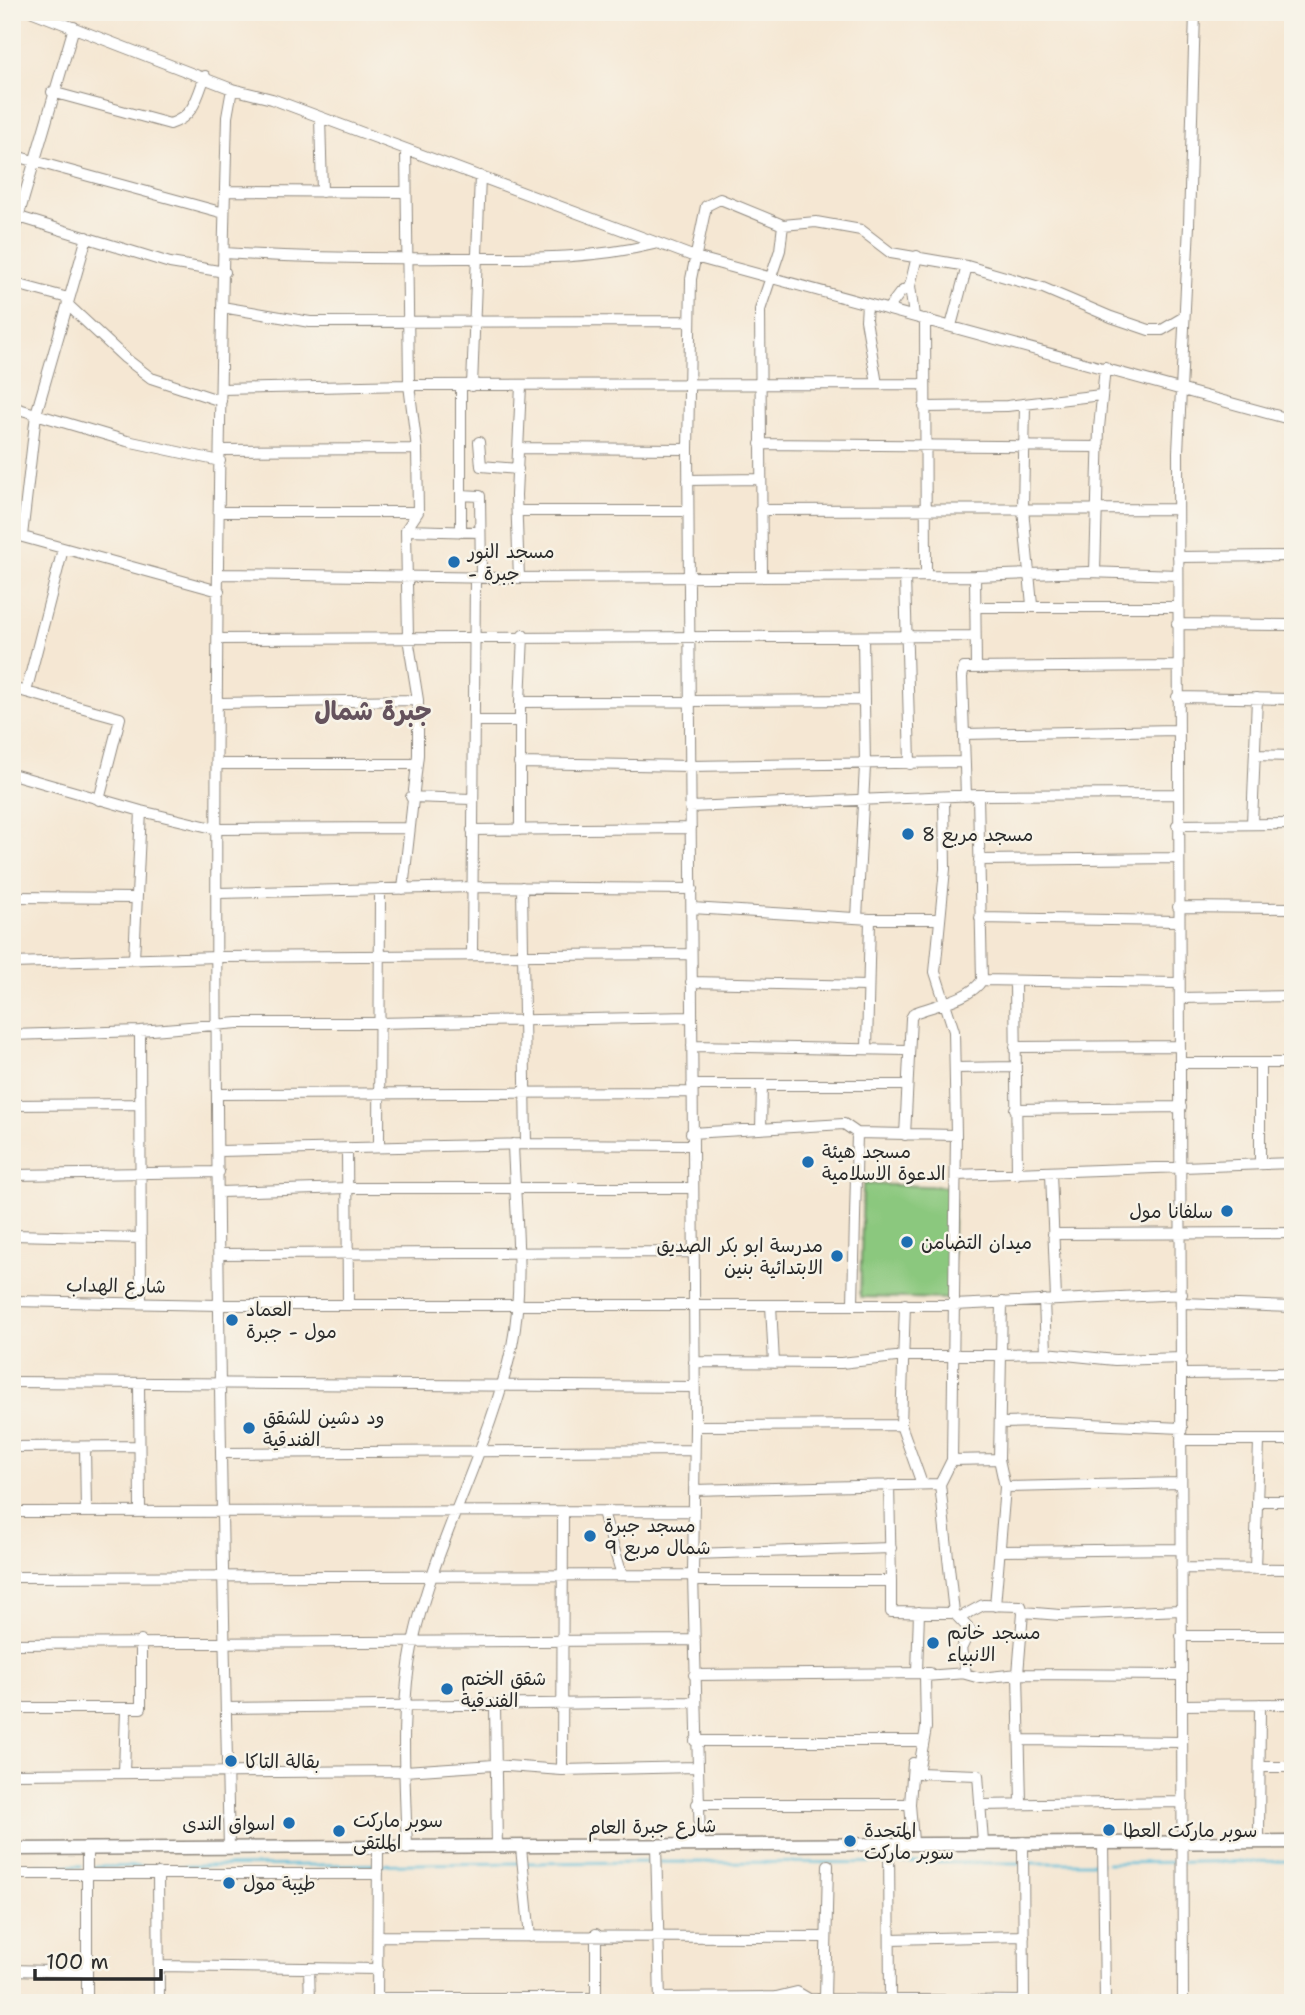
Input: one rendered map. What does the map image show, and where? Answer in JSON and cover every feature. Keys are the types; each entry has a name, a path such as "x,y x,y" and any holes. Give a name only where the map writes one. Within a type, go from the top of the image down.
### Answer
{"main road":[{"name":"شارع جبرة العام","path":"12,1849 407,1849 888,1842 1293,1842"}],"street":[{"path":"33,12 205,76 232,89 272,99 695,257 1293,420"},
{"path":"1182,2003 1184,1841 1180,1549 1182,1169 1177,825 1178,433 1182,388 1195,12"},
{"path":"12,238 52,92 74,27"},
{"path":"52,92 170,124 184,120 193,109 205,76"},
{"path":"229,1847 220,1453 217,829 222,307 227,117 232,89"},
{"path":"320,117 322,192"},
{"path":"403,888 411,797 417,764 418,700 408,638 406,530 418,512 416,449 409,385 406,149"},
{"path":"12,155 224,213"},
{"path":"461,532 480,176"},
{"path":"225,191 406,192"},
{"path":"700,1844 695,1741 693,1578 695,1426 691,1188 692,889 688,449 690,321 695,257 706,206 720,199 783,225 840,224 860,230 891,253 967,267 1043,288 1149,330 1162,330 1184,317"},
{"path":"19,217 170,263 225,272"},
{"path":"762,575 760,310 780,250 783,225"},
{"path":"86,237 36,414 17,535 219,591"},
{"path":"225,253 298,258 570,258 618,252 655,243"},
{"path":"914,316 910,286 917,256"},
{"path":"951,326 967,267"},
{"path":"12,283 68,302 125,358 152,378 221,401"},
{"path":"888,309 900,293 910,286"},
{"path":"867,304 866,320 877,384"},
{"path":"222,307 296,321 690,321"},
{"path":"925,319 923,447 926,576"},
{"path":"1095,572 1095,509 1105,367"},
{"path":"221,389 409,385 923,384"},
{"path":"519,578 517,511 521,385"},
{"path":"924,407 1025,405 1101,395"},
{"path":"1025,405 1023,509 1032,605"},
{"path":"12,407 127,441 220,456 416,449"},
{"path":"479,442 481,466 518,469"},
{"path":"760,444 1099,447"},
{"path":"520,448 688,449"},
{"path":"688,480 760,479"},
{"path":"461,495 480,496 472,799 472,954"},
{"path":"760,510 1178,509"},
{"path":"517,511 688,511"},
{"path":"219,512 418,512"},
{"path":"406,530 480,532"},
{"path":"26,692 63,549"},
{"path":"1178,557 1293,556"},
{"path":"220,574 478,578 975,576 1095,572 1178,575"},
{"path":"905,576 910,764"},
{"path":"975,576 976,667"},
{"path":"975,607 1177,607"},
{"path":"1177,624 1293,625"},
{"path":"219,639 523,635 975,636"},
{"path":"520,830 519,721 523,635"},
{"path":"857,918 860,803 864,766 863,637"},
{"path":"966,796 962,671 976,667 1177,666"},
{"path":"12,688 120,718 99,800"},
{"path":"1177,697 1293,699"},
{"path":"1252,824 1257,698"},
{"path":"219,703 418,700"},
{"path":"520,702 864,700"},
{"path":"474,721 519,721"},
{"path":"964,734 1177,730"},
{"path":"1256,755 1293,755"},
{"path":"519,763 864,766 964,762"},
{"path":"218,764 417,764"},
{"path":"12,774 99,800 217,829 408,828"},
{"path":"690,807 860,803 978,795 1177,794"},
{"path":"905,1135 907,1050 909,1024 914,1013 978,987 982,981 978,795"},
{"path":"411,797 472,799"},
{"path":"944,798 945,869 935,972 954,1031 956,1175 952,1460 940,1484 957,1615 970,1630 961,1649 966,1673"},
{"path":"134,959 141,811"},
{"path":"1177,825 1293,824"},
{"path":"472,830 691,828"},
{"path":"979,860 1178,858"},
{"path":"217,893 472,887 692,889"},
{"path":"522,887 526,1144"},
{"path":"379,1147 377,1023 380,890"},
{"path":"12,897 136,898"},
{"path":"1178,907 1293,908"},
{"path":"692,908 870,919 940,919"},
{"path":"980,918 1179,921"},
{"path":"867,1049 870,919"},
{"path":"12,963 218,957 691,954"},
{"path":"982,981 1179,983"},
{"path":"691,982 867,986"},
{"path":"1015,982 1017,1174"},
{"path":"1180,998 1293,996"},
{"path":"12,1035 140,1031 238,1023 691,1017"},
{"path":"140,1031 141,1303"},
{"path":"692,1046 907,1050"},
{"path":"1015,1047 1180,1046"},
{"path":"1180,1063 1293,1063"},
{"path":"1260,1163 1261,1063"},
{"path":"955,1068 1015,1067"},
{"path":"761,1129 762,1085"},
{"path":"219,1094 906,1085"},
{"path":"12,1105 139,1104"},
{"path":"1015,1109 1181,1107"},
{"path":"691,1133 844,1124 857,1133 956,1135"},
{"path":"853,1303 857,1133"},
{"path":"219,1151 513,1144 691,1145"},
{"path":"407,1849 405,1706 414,1640 454,1512 479,1451 501,1385 512,1344 517,1250 513,1144"},
{"path":"347,1148 348,1302"},
{"path":"956,1175 1293,1163"},
{"path":"12,1175 219,1172"},
{"path":"1051,1173 1056,1299"},
{"path":"220,1192 348,1188 691,1188"},
{"path":"1053,1234 1293,1233"},
{"path":"12,1235 141,1238"},
{"path":"219,1254 517,1250 692,1252"},
{"name":"شارع الهداب","path":"12,1301 219,1305 348,1302 954,1305 1056,1299 1182,1298 1293,1307"},
{"path":"1044,1300 1046,1353"},
{"path":"995,1606 1005,1487 999,1459 1002,1302"},
{"path":"905,1304 901,1425 922,1485"},
{"path":"771,1305 774,1363"},
{"path":"694,1362 841,1363 905,1356 1046,1353 1115,1360 1182,1358"},
{"path":"1182,1374 1293,1373"},
{"path":"12,1382 139,1384 220,1381 694,1387"},
{"path":"139,1384 140,1510"},
{"path":"1001,1423 1044,1422 1259,1441 1293,1440"},
{"path":"695,1426 901,1425"},
{"path":"1255,1569 1259,1441"},
{"path":"12,1447 139,1446"},
{"path":"85,1447 86,1511"},
{"path":"220,1453 694,1450"},
{"path":"952,1460 999,1459"},
{"path":"1005,1487 1180,1483"},
{"path":"694,1490 940,1484"},
{"path":"889,1485 891,1612 957,1615 983,1605 1021,1606 1023,1612 1018,1674 1021,1803"},
{"path":"1258,1501 1293,1501"},
{"path":"12,1512 694,1511"},
{"path":"562,1770 563,1512"},
{"path":"603,1512 622,1575"},
{"path":"693,1554 891,1548"},
{"path":"1000,1551 1180,1549"},
{"path":"1181,1568 1293,1569"},
{"path":"12,1577 435,1574 891,1581"},
{"path":"1023,1612 1060,1615 1181,1610"},
{"path":"913,1842 909,1804 911,1776 924,1726 919,1612"},
{"path":"1181,1636 1293,1636"},
{"path":"12,1644 225,1640 695,1640"},
{"path":"12,1708 136,1710 143,1703 141,1641"},
{"path":"694,1675 920,1672 966,1673 980,1678 1018,1674 1181,1675"},
{"path":"966,1673 925,1676 924,1726 918,1773 978,1775"},
{"path":"226,1708 695,1702"},
{"path":"1259,1841 1260,1704"},
{"path":"1182,1705 1293,1704"},
{"path":"495,1705 496,1848"},
{"path":"124,1773 126,1710"},
{"path":"1021,1740 1182,1742"},
{"path":"695,1741 918,1741"},
{"path":"12,1774 405,1771 494,1765 562,1770 696,1767"},
{"path":"1260,1767 1293,1767"},
{"path":"911,1776 978,1775"},
{"path":"978,1775 983,1842"},
{"path":"981,1805 1183,1802"},
{"path":"697,1804 909,1804"},
{"path":"888,1842 890,2000"},
{"path":"656,1845 660,2000 728,2001 776,1997 797,1992 809,1998 1024,2002 1023,1842"},
{"path":"1103,1842 1105,2003"},
{"path":"522,1847 530,1937"},
{"path":"87,1849 87,2003"},
{"path":"378,1849 377,2000 596,2000 596,1934"},
{"path":"825,1998 828,1865"},
{"path":"158,1873 159,2003"},
{"path":"12,1874 378,1874"},
{"path":"378,1936 659,1934 826,1937"},
{"path":"890,1939 1024,1936"},
{"path":"159,1966 378,1969"},
{"path":"309,1968 310,2003"},
{"path":"12,1970 87,1972"}],"green space":[{"name":"ميدان التضامن","path":"863,1184 954,1187 951,1299 860,1297"}],"waterway":[{"path":"1107,1863 1293,1861"},
{"path":"526,1863 653,1862"},
{"path":"659,1862 1020,1863"},
{"path":"89,1867 520,1863"},
{"path":"1027,1863 1101,1863"},
{"path":"12,1865 82,1866"}],"place":[{"name":"مسجد النور - جبرة","path":"454,562"},
{"name":"مسجد مربع 8","path":"908,834"},
{"name":"مسجد هيئة الدعوة الاسلامية","path":"808,1162"},
{"name":"سلفانا مول","path":"1227,1211"},
{"name":"ميدان التضامن","path":"907,1242"},
{"name":"مدرسة ابو بكر الصديق الابتدائية بنين","path":"837,1256"},
{"name":"العماد مول - جبرة","path":"232,1320"},
{"name":"ود دشين للشقق الفندقية","path":"249,1428"},
{"name":"مسجد جبرة شمال مربع 9","path":"590,1536"},
{"name":"مسجد خاتم الانبياء","path":"933,1643"},
{"name":"شقق الختم الفندقية","path":"447,1689"},
{"name":"بقالة التاكا","path":"231,1761"},
{"name":"اسواق الندى","path":"289,1823"},
{"name":"سوبر ماركت العطا","path":"1109,1830"},
{"name":"سوبر ماركت الملتقى","path":"339,1831"},
{"name":"المتحدة سوبر ماركت","path":"850,1841"},
{"name":"طيبة مول","path":"229,1883"}],"district":[{"name":"جبرة شمال","path":"373,711"}]}
